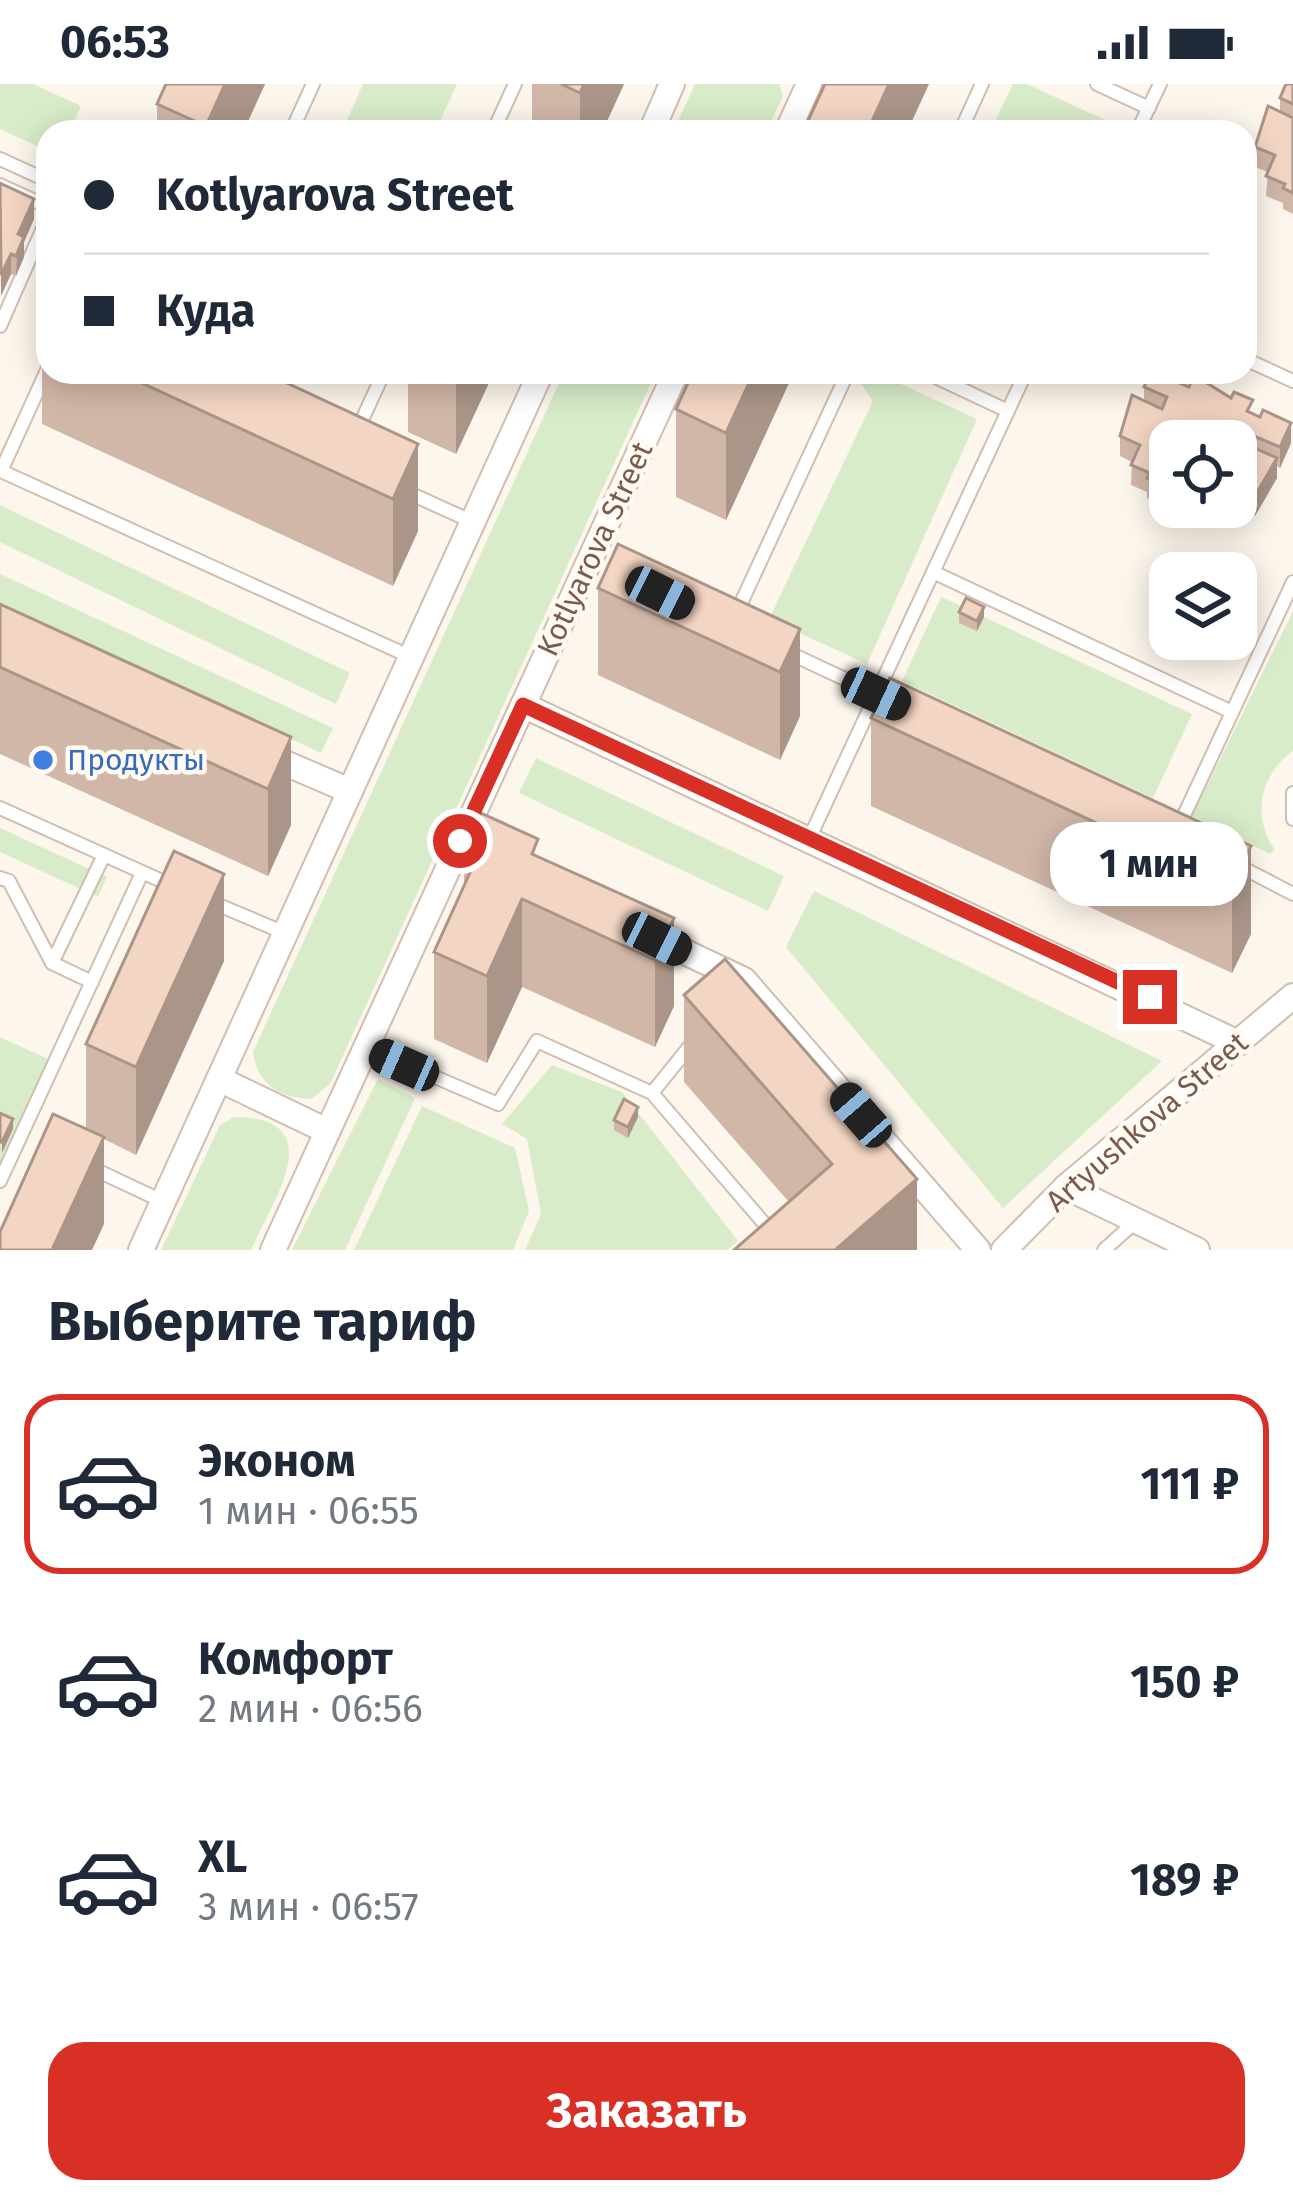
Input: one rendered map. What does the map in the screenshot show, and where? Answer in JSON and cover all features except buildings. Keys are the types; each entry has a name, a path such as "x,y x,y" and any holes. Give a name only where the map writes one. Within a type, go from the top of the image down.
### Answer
{"street":[{"path":"656,120 672,84"},
{"path":"792,120 808,84"},
{"path":"141,1250 536,384"},
{"name":"Kotlyarova Street","path":"273,1250 523,705 600,564 671,384"},
{"path":"523,705 1238,1043"},
{"path":"250,747 350,791"},
{"path":"460,841 483,857"},
{"path":"614,918 737,988 978,1250"},
{"name":"Artyushkova Street","path":"1004,1250 1066,1187 1293,996"},
{"path":"219,1079 327,1131"},
{"path":"1066,1187 1197,1250"}],"lane":[{"path":"296,120 313,84"},
{"path":"498,120 515,84"},
{"path":"966,120 982,84"},
{"path":"1097,84 1149,108"},
{"path":"1144,120 1160,84"},
{"path":"0,159 36,176"},
{"path":"0,185 36,202"},
{"path":"0,326 36,244"},
{"path":"1257,364 1293,381"},
{"path":"41,384 2,471 411,657"},
{"path":"351,446 379,384"},
{"path":"730,626 842,384"},
{"path":"951,384 1008,411"},
{"path":"809,839 1020,384"},
{"path":"400,489 473,522"},
{"path":"933,572 1232,712"},
{"path":"1176,833 1293,582"},
{"path":"710,616 751,636"},
{"path":"772,645 898,704"},
{"path":"1293,793 1293,819"},
{"path":"0,808 183,890"},
{"path":"1154,823 1196,843"},
{"path":"52,963 104,855"},
{"path":"1234,863 1293,894"},
{"path":"0,1181 142,873"},
{"path":"0,878 9,881 52,963 92,982"},
{"path":"204,899 285,933"},
{"path":"652,1093 704,1028"},
{"path":"365,1048 499,1104 537,1041 652,1093 787,1250"},
{"path":"21,1135 42,1144"},
{"path":"82,1163 163,1202"},
{"path":"1104,1250 1136,1222"}],"green space":[{"path":"0,84 33,84 81,106 75,120 36,120 36,146 0,129"},
{"path":"363,84 457,84 440,120 347,120"},
{"path":"695,84 779,84 783,96 772,120 678,120"},
{"path":"1013,84 1027,84 1105,120 996,120"},
{"path":"559,384 651,384 330,1084 311,1099 280,1092 265,1081 253,1052"},
{"path":"861,384 901,384 977,419 867,664 769,619 873,401"},
{"path":"0,505 350,673 336,704 0,542"},
{"path":"0,574 333,728 321,753 0,605"},
{"path":"941,597 966,608 977,630 984,617 1192,714 1153,798 902,681"},
{"path":"1293,611 1293,751 1273,772 1263,797 1263,824 1275,850 1270,854 1192,816"},
{"path":"536,758 784,876 768,911 519,793"},
{"path":"0,828 107,877 98,897 0,852"},
{"path":"814,891 1162,1061 1003,1208 786,947"},
{"path":"0,1037 48,1059 0,1163"},
{"path":"552,1065 622,1092 738,1241 727,1250 525,1250 541,1214 527,1139 502,1124"},
{"path":"378,1079 415,1098 345,1250 292,1250"},
{"path":"422,1106 515,1148 529,1211 513,1250 354,1250"},
{"path":"234,1117 264,1121 281,1131 288,1146 281,1187 251,1250 161,1250 220,1125"}],"place":[{"name":"Продукты","path":"43,760"}],"route":[{"path":"460,841 523,705 1150,997"}]}
